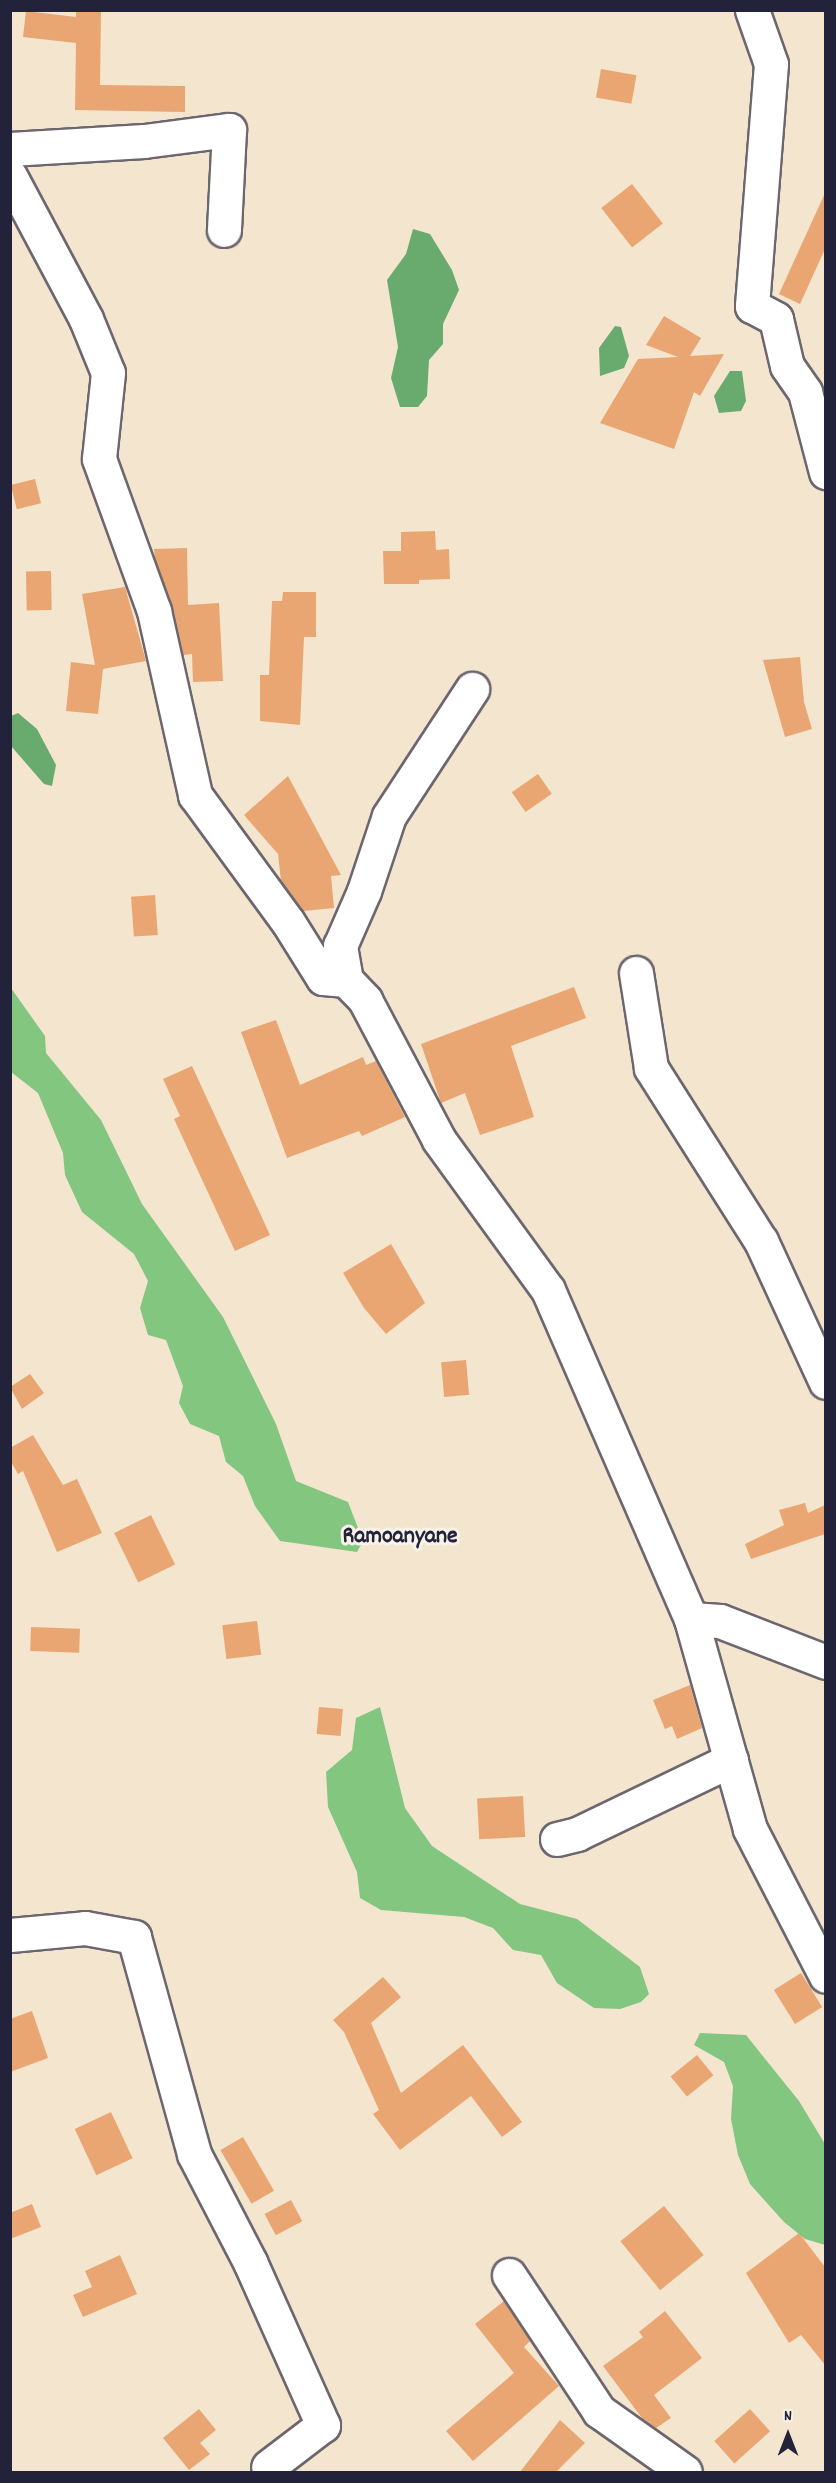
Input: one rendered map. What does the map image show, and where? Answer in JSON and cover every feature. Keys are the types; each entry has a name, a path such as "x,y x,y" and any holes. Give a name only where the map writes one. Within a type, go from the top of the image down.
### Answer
{"street":[{"path":"752,10 771,64 752,306 776,319 787,366 805,392 825,472"},
{"path":"10,149 144,141 229,130 224,230"},
{"path":"10,176 86,319 108,373 99,459 154,611 195,795 288,922 323,978 346,980"},
{"path":"472,689 389,816 364,891 340,946 346,980 365,1000 439,1140 548,1290 691,1618 750,1829 825,1976"},
{"path":"636,973 651,1068 761,1241 825,1382"},
{"path":"691,1618 720,1621 825,1662"},
{"path":"557,1839 577,1834 730,1760"},
{"path":"10,1935 85,1928 134,1937 194,2154 250,2262 323,2425 268,2471"},
{"path":"509,2275 599,2411 684,2472"}],"green space":[{"path":"413,229 430,234 452,270 459,290 443,324 443,344 429,360 427,396 418,407 400,407 391,378 398,347 387,280 406,254"},
{"path":"615,326 621,327 629,356 624,368 600,376 599,348"},
{"path":"730,371 742,371 746,401 741,411 719,413 714,396"},
{"path":"18,713 37,729 56,765 52,786 44,784 11,746 11,716"},
{"path":"11,988 45,1036 46,1053 101,1120 142,1204 223,1317 276,1424 296,1481 348,1502 363,1541 357,1552 280,1541 255,1506 243,1476 226,1462 219,1436 190,1424 179,1403 183,1386 166,1340 148,1335 140,1308 148,1281 134,1254 82,1212 65,1175 63,1153 38,1093 11,1072"},
{"path":"380,1707 405,1808 432,1846 520,1904 577,1919 640,1967 649,1994 641,2002 620,2009 594,2008 557,1983 541,1955 513,1950 493,1928 464,1917 381,1910 360,1898 357,1872 328,1807 326,1772 352,1750 356,1718"},
{"path":"700,2033 746,2035 799,2101 825,2144 825,2245 805,2239 784,2222 750,2184 738,2155 731,2119 733,2086 724,2062 694,2045"}],"building":[{"path":"76,10 101,10 100,85 185,86 185,112 75,110 76,43 23,37 26,11 76,17"},
{"path":"601,69 636,75 631,104 596,98"},
{"path":"632,184 663,223 632,247 601,208"},
{"path":"825,193 825,249 800,304 779,294"},
{"path":"664,316 701,338 690,356 724,354 700,396 694,392 674,449 600,423 638,359 678,357 646,345"},
{"path":"35,479 41,503 17,509 11,485"},
{"path":"435,531 436,550 449,549 450,579 419,580 419,584 384,584 383,551 401,551 401,532"},
{"path":"187,548 188,605 219,603 223,681 193,682 192,654 183,655 172,607 155,558 154,549"},
{"path":"26,571 51,571 52,610 27,610"},
{"path":"125,587 146,661 103,669 98,714 66,711 71,662 95,665 82,594"},
{"path":"283,592 316,592 316,637 304,637 300,725 260,721 260,675 269,675 272,601 282,601"},
{"path":"800,657 804,702 812,729 785,737 763,660"},
{"path":"538,774 552,794 526,812 512,792"},
{"path":"288,776 341,875 331,876 334,908 303,911 281,881 278,854 244,815"},
{"path":"155,895 158,935 134,937 131,897"},
{"path":"574,987 586,1018 511,1046 534,1117 480,1135 465,1093 441,1103 421,1044"},
{"path":"276,1020 300,1085 363,1057 366,1065 376,1061 405,1117 362,1136 359,1131 287,1158 241,1032"},
{"path":"192,1066 270,1235 235,1251 174,1119 180,1116 163,1079"},
{"path":"391,1244 425,1303 386,1334 364,1308 343,1273"},
{"path":"466,1360 469,1395 444,1397 441,1362"},
{"path":"30,1374 44,1393 22,1409 10,1387"},
{"path":"33,1435 63,1485 77,1479 102,1533 57,1552 23,1471 18,1474 10,1460 10,1448"},
{"path":"805,1503 808,1513 825,1505 825,1534 751,1559 745,1544 784,1525 779,1510"},
{"path":"151,1515 175,1564 138,1582 114,1533"},
{"path":"257,1621 261,1655 226,1659 222,1625"},
{"path":"31,1627 80,1629 79,1653 30,1651"},
{"path":"690,1685 702,1728 677,1739 672,1726 665,1729 653,1700"},
{"path":"319,1707 343,1709 341,1736 317,1734"},
{"path":"523,1796 525,1837 479,1839 477,1798"},
{"path":"801,1973 822,2007 795,2024 774,1990"},
{"path":"383,1977 401,1997 371,2023 401,2093 463,2045 522,2122 502,2137 471,2096 400,2150 373,2114 379,2110 344,2032 333,2020"},
{"path":"32,2011 48,2058 10,2072 10,2019"},
{"path":"697,2055 713,2075 687,2097 671,2076"},
{"path":"111,2112 133,2158 96,2175 75,2129"},
{"path":"243,2137 274,2191 251,2204 220,2150"},
{"path":"291,2200 302,2221 276,2235 265,2214"},
{"path":"32,2204 41,2227 10,2239 10,2213"},
{"path":"664,2206 704,2255 660,2290 620,2241"},
{"path":"799,2233 825,2267 825,2365 801,2335 789,2343 746,2273"},
{"path":"120,2255 137,2294 83,2317 73,2295 92,2287 85,2271"},
{"path":"504,2301 530,2341 524,2347 559,2386 473,2461 446,2431 514,2373 475,2324"},
{"path":"665,2311 702,2358 654,2395 671,2418 656,2428 642,2418 603,2366 643,2337 639,2332"},
{"path":"199,2409 216,2430 200,2443 210,2454 189,2470 163,2438"},
{"path":"750,2409 770,2431 734,2463 714,2441"},
{"path":"560,2420 585,2443 556,2472 520,2472"}],"district":[{"name":"Ramoanyane","path":"400,1538"}]}
